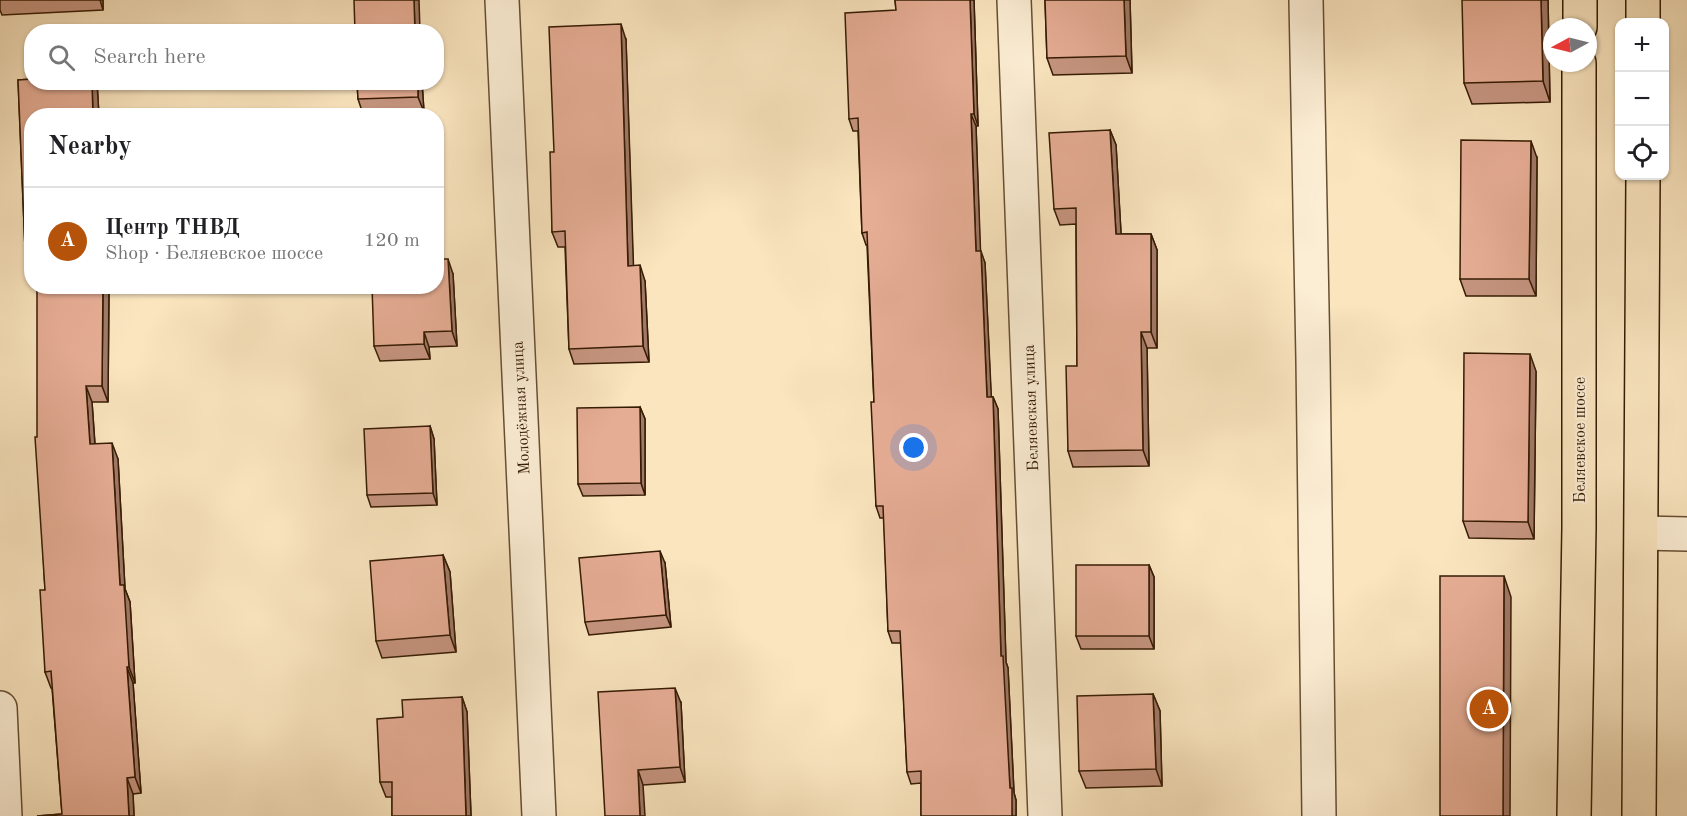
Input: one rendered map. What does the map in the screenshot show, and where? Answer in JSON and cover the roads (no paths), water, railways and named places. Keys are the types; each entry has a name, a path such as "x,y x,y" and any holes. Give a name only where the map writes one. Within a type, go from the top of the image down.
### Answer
{"main road":[{"path":"1580,0 1580,18"},
{"path":"1643,0 1643,18"},
{"name":"Беляевское шоссе","path":"1574,816 1579,528 1580,72"},
{"path":"1639,816 1643,180"}],"street":[{"name":"Молодёжная улица","path":"502,0 539,816"},
{"name":"Беляевская улица","path":"1014,0 1045,816"},
{"path":"1306,0 1319,816"},
{"path":"1642,533 1687,534"},
{"path":"0,708 5,816"}],"place":[{"name":"Центр ТНВД","path":"1489,709"}]}
